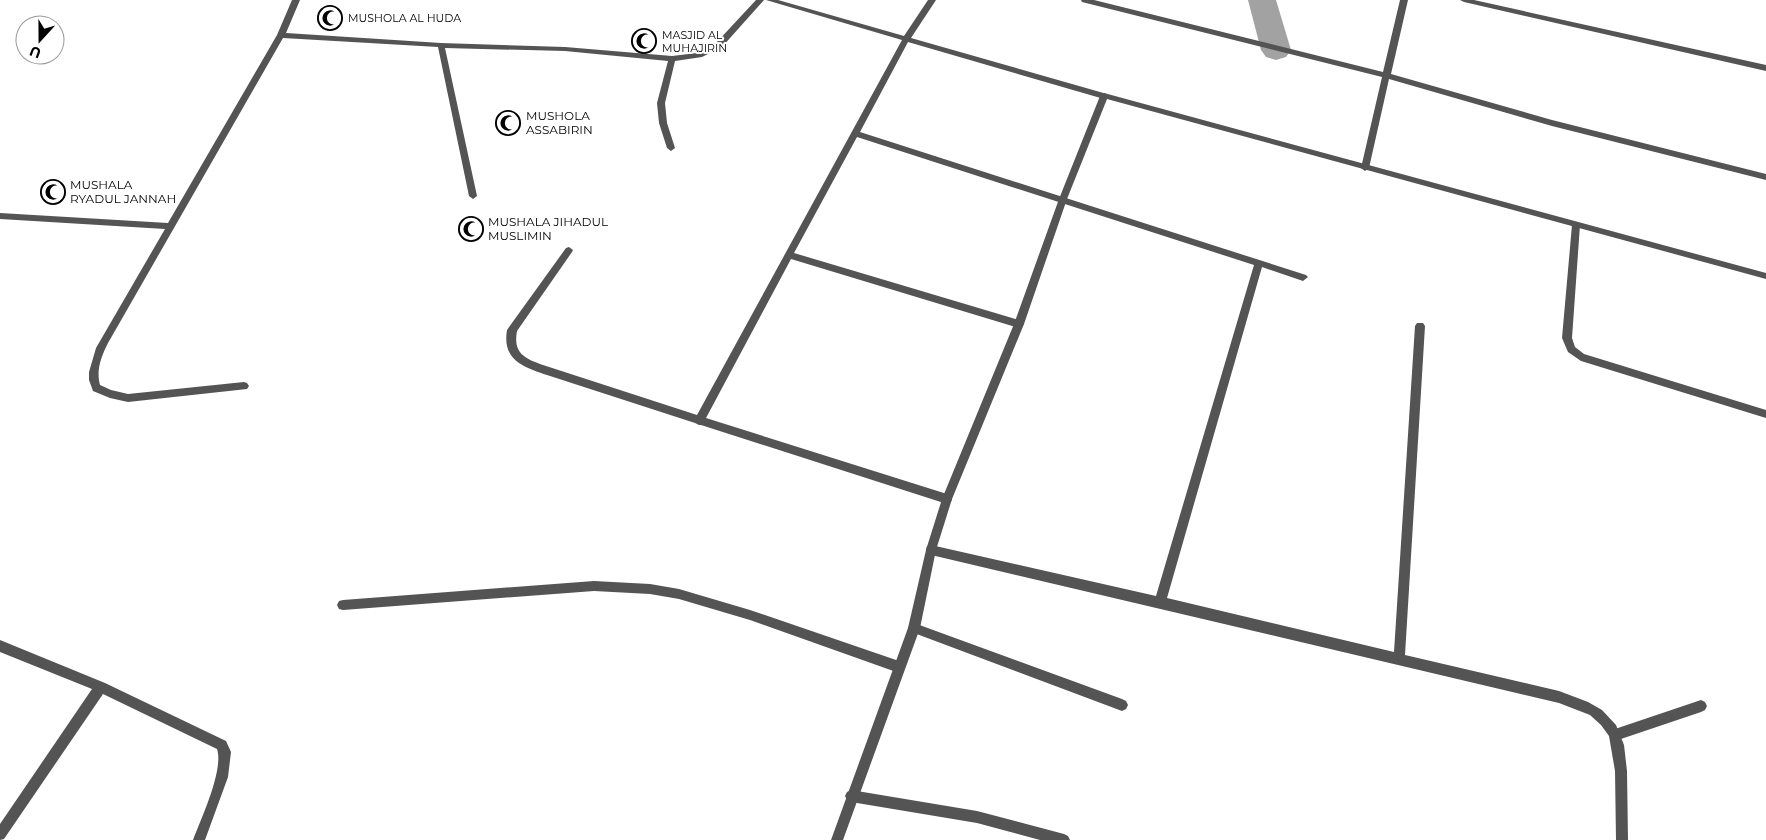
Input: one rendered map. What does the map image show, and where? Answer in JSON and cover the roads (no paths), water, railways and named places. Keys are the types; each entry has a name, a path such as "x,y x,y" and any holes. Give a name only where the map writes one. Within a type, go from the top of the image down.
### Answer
{"street":[{"path":"244,386 128,398 110,394 96,388 93,381 93,371 97,354 281,35 296,0"},
{"path":"281,35 441,45 565,49 672,59 699,55 719,46 760,0"},
{"path":"770,0 1104,96 1766,276"},
{"path":"698,420 906,39 932,0"},
{"path":"1085,0 1387,76 1552,123 1766,177"},
{"path":"1365,168 1404,0"},
{"path":"1464,0 1766,68"},
{"path":"441,45 474,196"},
{"path":"671,148 663,123 661,103 672,59"},
{"path":"837,840 914,628 931,550 947,499 1019,324 1063,199 1104,96"},
{"path":"855,133 1303,277"},
{"path":"0,216 170,226"},
{"path":"1576,225 1567,338 1568,346 1574,353 1581,357 1766,414"},
{"path":"569,250 512,330 509,339 512,350 522,361 532,366 698,420 947,499"},
{"path":"788,255 1019,324"},
{"path":"1160,602 1259,263"},
{"path":"1399,658 1420,326"},
{"path":"931,550 1399,658 1558,697 1596,713 1608,724 1615,735 1620,761 1622,840"},
{"path":"343,605 594,586 650,589 679,594 750,615 899,667"},
{"path":"914,628 1122,705"},
{"path":"0,646 101,686 222,745 225,748 226,758 222,776 199,840"},
{"path":"0,835 101,686"},
{"path":"1615,735 1701,706"},
{"path":"852,796 977,817 1064,840"}],"waterway":[{"path":"1262,0 1276,50"}],"place":[{"name":"MUSHOLA AL HUDA","path":"330,18"},
{"name":"MASJID AL MUHAJIRIN","path":"644,41"},
{"name":"MUSHOLA ASSABIRIN","path":"508,123"},
{"name":"MUSHALA RYADUL JANNAH","path":"53,192"},
{"name":"MUSHALA JIHADUL MUSLIMIN","path":"471,229"}]}
